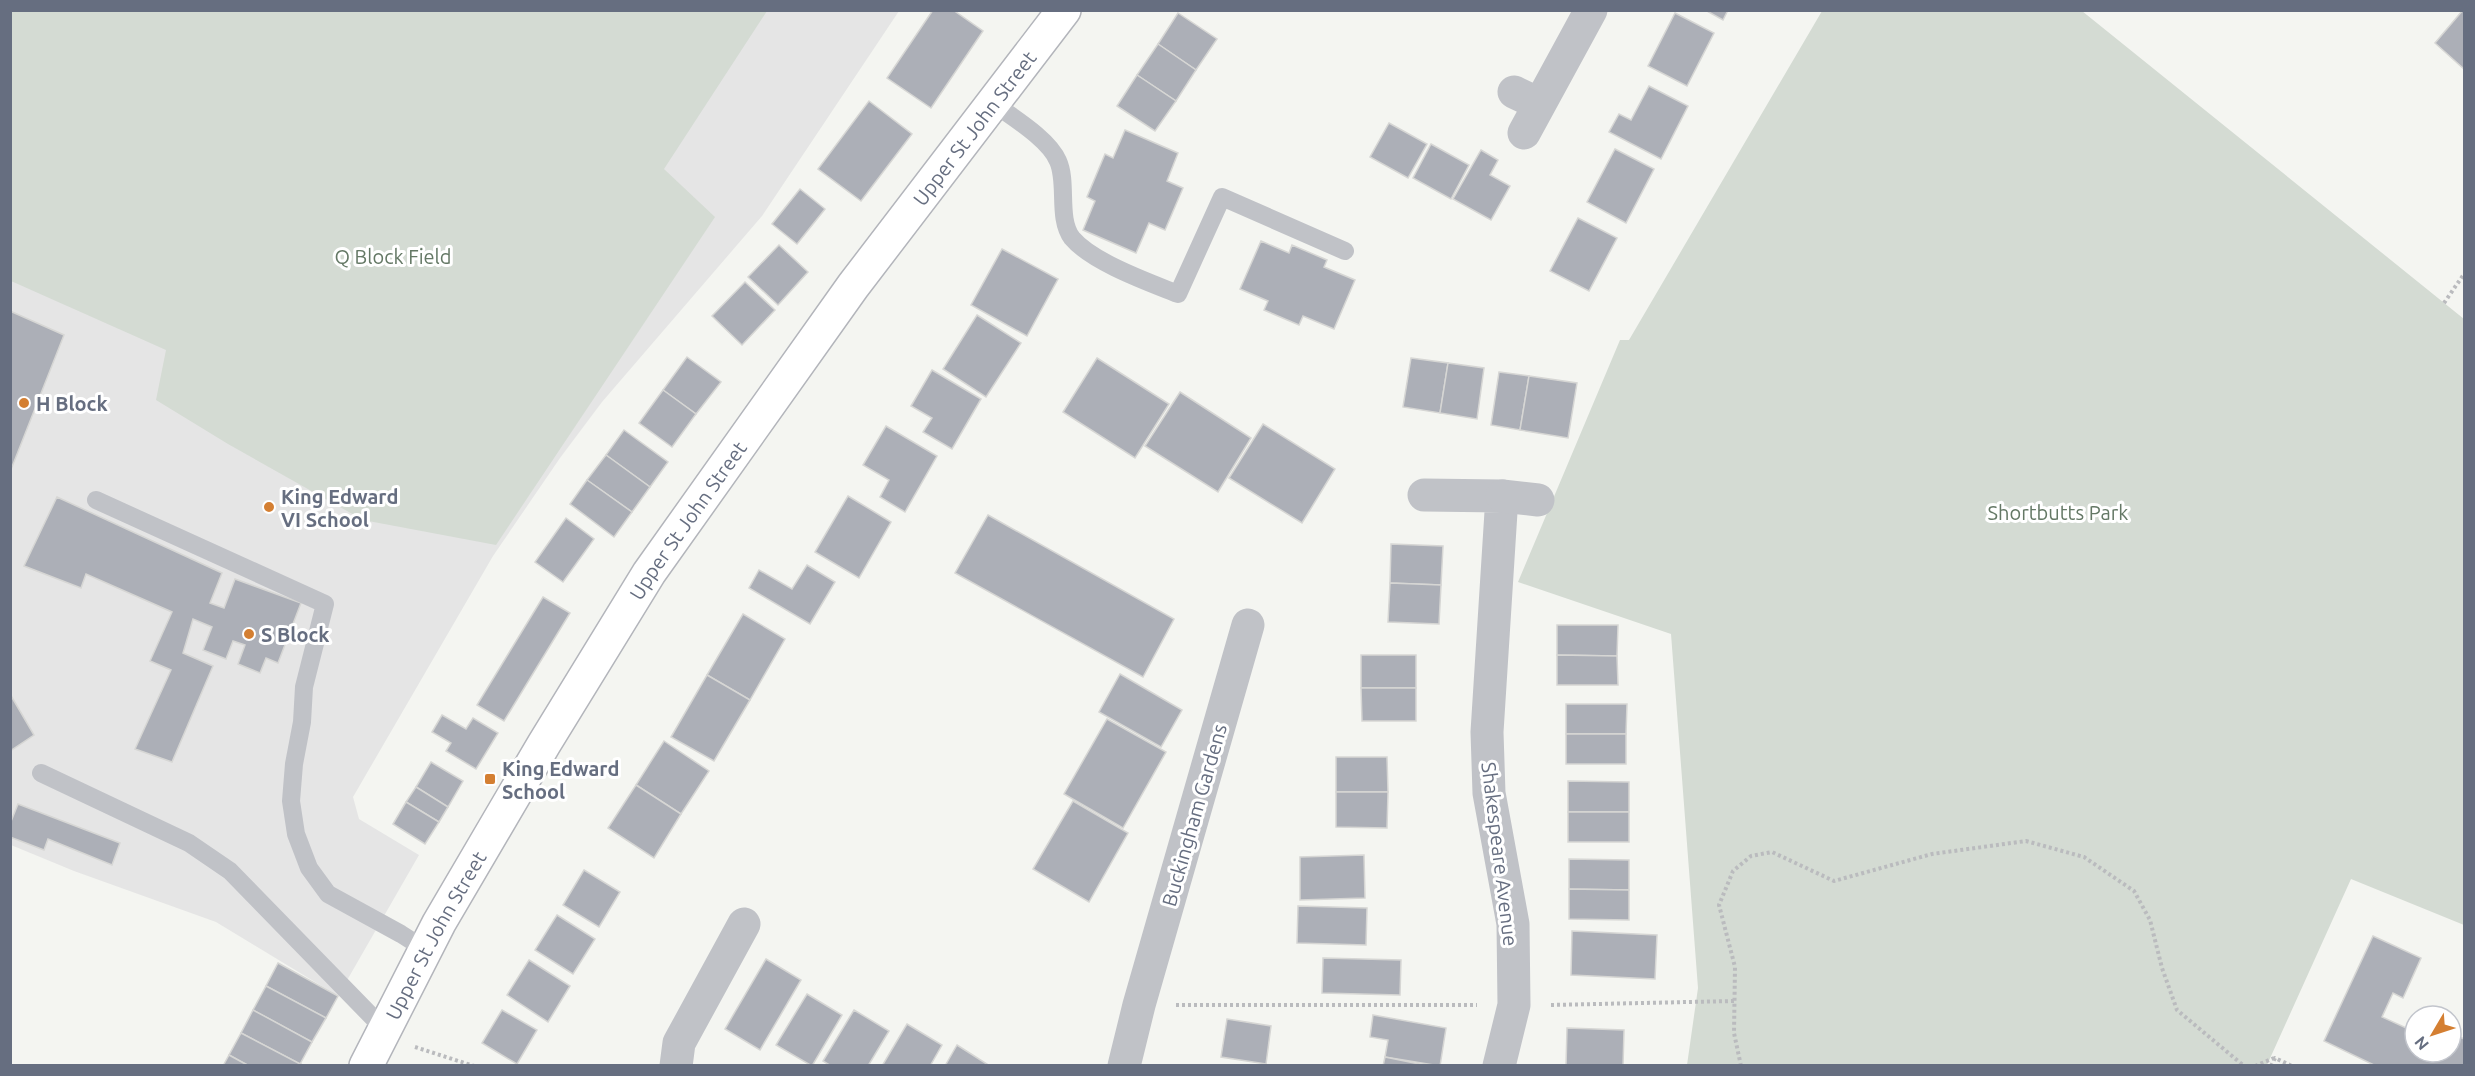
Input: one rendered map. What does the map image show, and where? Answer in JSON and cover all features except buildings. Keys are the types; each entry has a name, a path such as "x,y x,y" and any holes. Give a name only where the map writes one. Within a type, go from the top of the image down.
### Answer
{"street":[{"name":"Upper St John Street","path":"366,1065 426,950 544,744 649,573 853,286 1064,10"},
{"path":"1524,134 1526,98 1592,10"},
{"path":"1424,495 1502,496 1538,500"},
{"name":"Shakespeare Avenue","path":"1499,1065 1514,1005 1513,924 1489,793 1486,732 1502,496"},
{"name":"Buckingham Gardens","path":"1124,1065 1139,1005 1248,625"},
{"path":"676,1065 679,1043 744,924"}],"lane":[{"path":"993,102 1042,140 1058,160 1063,183 1064,209 1071,236 1092,255 1151,283 1178,294 1222,197 1345,251"},
{"path":"96,500 325,604 304,687 302,722 294,764 291,801 296,834 309,868 328,894 426,950"},
{"path":"41,772 189,843 230,871 383,1033"}],"path":[{"path":"2444,303 2464,274"},
{"path":"1741,1065 1734,1033 1735,967 1719,905 1733,871 1751,855 1772,852 1834,881 1932,854 2026,841 2084,857 2134,891 2150,920 2162,968 2177,1010 2244,1065"},
{"path":"1139,1005 1514,1005 1734,1001"},
{"path":"383,1033 474,1065"},
{"path":"2271,1065 2275,1058"},
{"path":"2255,1065 2275,1058 2292,1065"}],"shaded area":[{"name":"King Edward VI School","path":"10,11 899,11 762,216 602,402 560,458 493,556 353,797 359,819 419,855 338,996 216,922 74,871 11,845"}],"green space":[{"name":"Q Block Field","path":"11,10 767,11 664,169 715,217 496,545 363,520 228,444 156,400 166,350 11,281"},
{"name":"Shortbutts Park","path":"1822,11 2082,11 2464,319 2464,925 2351,879 2267,1065 1687,1065 1698,988 1671,634 1518,582 1620,340 1629,340"}],"place":[{"name":"H Block","path":"24,403"},
{"name":"King Edward VI School","path":"269,507"},
{"name":"S Block","path":"249,634"},
{"name":"King Edward School","path":"490,779"}]}
